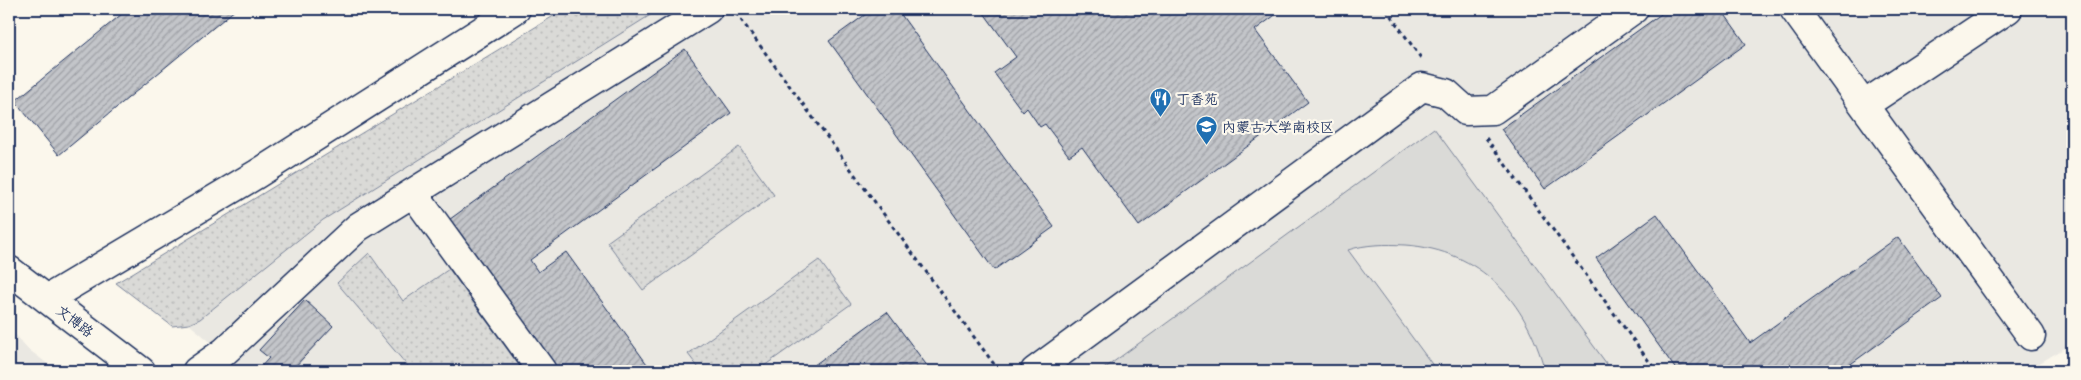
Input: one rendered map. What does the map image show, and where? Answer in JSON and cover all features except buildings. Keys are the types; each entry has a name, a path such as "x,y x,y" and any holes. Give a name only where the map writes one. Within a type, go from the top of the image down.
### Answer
{"street":[{"path":"47,299 257,174 516,9"},
{"path":"197,371 224,352 358,227 708,9"},
{"path":"1035,371 1422,87 1456,102 1493,110 1634,9"},
{"path":"1794,9 2031,336"},
{"path":"1864,105 2008,9"},
{"path":"413,193 542,371"},
{"name":"文博路","path":"9,270 141,371"}],"path":[{"path":"734,9 999,371"},
{"path":"1386,9 1656,371"}],"shaded area":[{"name":"内蒙古大学南校区","path":"565,9 2072,9 2072,344 2026,371 245,371 189,324 172,326 116,283"},
{"path":"565,9 660,9 323,220 200,319 189,324 172,326 116,283"},
{"path":"1434,128 1612,371 1545,371 1537,346 1526,322 1496,284 1478,269 1456,257 1432,249 1391,245 1369,246 1348,250 1437,371 1101,371"},
{"path":"739,147 774,195 643,290 607,242"},
{"path":"369,253 403,301 449,269 523,371 412,371 337,283"},
{"path":"819,260 851,304 757,371 701,371 688,354"},
{"path":"9,327 28,349 57,371 9,371"}],"place":[{"name":"丁香苑","path":"1160,118"},
{"name":"内蒙古大学南校区","path":"1206,146"}]}
